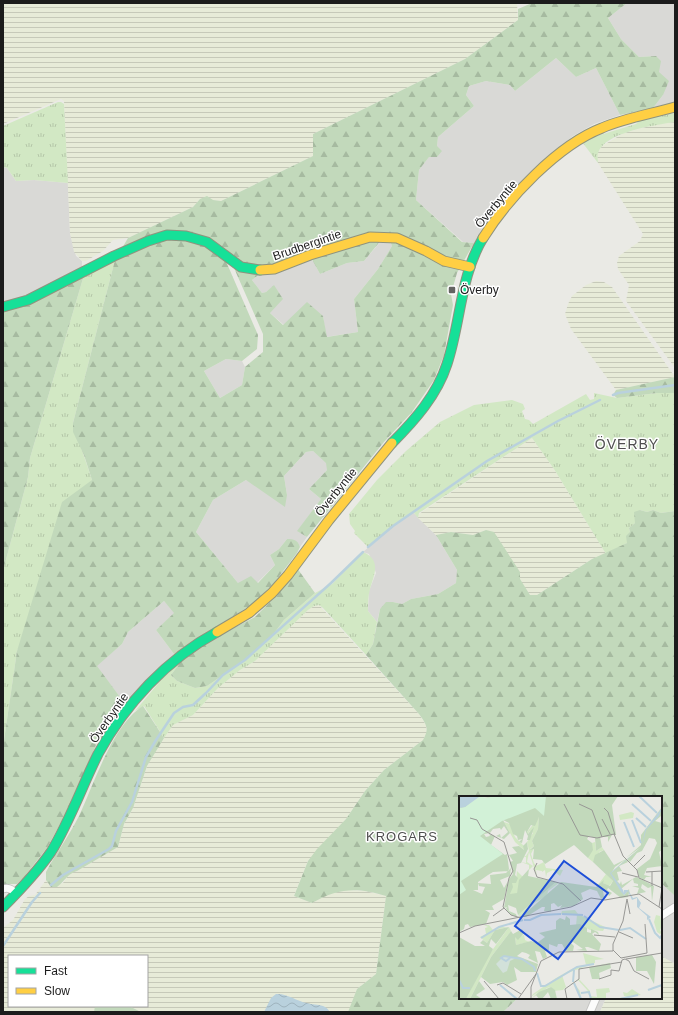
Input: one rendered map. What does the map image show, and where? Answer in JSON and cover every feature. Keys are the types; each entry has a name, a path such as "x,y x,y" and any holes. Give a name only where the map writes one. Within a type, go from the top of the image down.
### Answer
{"street":[{"name":"Överbyntie","path":"3,907 32,877 47,858 67,824 104,743 136,699 182,654 194,645 246,616 266,599 283,580 374,464 420,412 436,387 450,355 461,300 470,267 479,244 496,219 530,181 570,145 594,130 632,117 659,112 675,107"},
{"name":"Brudbergintie","path":"3,307 28,300 114,256 148,241 168,235 186,236 207,242 241,268 260,270 274,269 310,254 370,237 397,238 444,261 470,267"},
{"path":"3,889 11,889 16,893"},
{"path":"662,915 675,907"},
{"path":"590,1012 596,999"}],"shaded area":[{"path":"627,3 675,4 675,102 653,108 663,95 656,56 639,57 621,39 608,18"},
{"path":"556,58 576,77 596,68 620,115 594,124 573,136 547,157 516,187 487,220 474,243 463,242 416,200 419,170 437,146 438,137 474,106 466,95 469,86 486,81 510,85 515,91"},
{"path":"3,167 7,168 16,181 34,180 68,183 70,233 76,256 82,261 82,268 27,296 8,302 3,302"},
{"path":"388,233 392,246 378,269 354,299 358,332 326,337 323,316 284,325 270,313 274,286 262,293 252,280 261,273 308,252 320,274 347,263 364,261"},
{"path":"226,359 242,361 245,367 242,385 220,398 204,371"},
{"path":"313,451 327,463 327,470 309,489 321,499 298,531 307,537 300,547 298,543 287,539 279,549 270,555 275,565 257,583 238,583 196,532 213,500 246,480 287,495 284,476 306,452"},
{"path":"410,513 414,513 436,535 457,570 456,583 438,594 411,599 402,604 393,602 380,609 377,622 368,611 369,591 376,573 369,554 363,552"},
{"path":"164,601 175,613 156,630 174,654 120,710 120,697 96,666 122,644 128,632"},
{"path":"662,884 675,896 675,964 662,957"},
{"path":"517,999 606,999 600,1012 503,1012"}],"green space":[{"path":"3,3 517,3 518,20 465,59 313,134 313,156 221,201 200,199 193,207 128,238 113,240 103,251 86,261 82,261 74,252 70,233 64,101 61,99 3,124"},
{"path":"532,3 627,3 608,18 621,39 639,57 656,56 661,61 659,72 669,81 663,95 653,108 620,115 596,68 576,77 556,58 515,91 510,85 486,81 469,86 466,95 474,106 438,137 437,146 442,151 437,157 429,157 419,170 416,200 462,242 474,243 457,273 451,294 453,305 444,355 434,380 412,412 384,442 307,537 297,531 321,499 309,489 327,470 326,463 313,451 306,452 284,476 287,495 285,507 246,480 213,500 196,532 238,583 251,576 258,583 275,565 270,555 279,549 287,539 297,541 300,547 297,553 274,583 254,603 174,654 156,630 174,613 164,601 128,632 122,644 97,666 120,697 120,710 97,743 66,813 47,848 17,884 3,884 3,747 17,651 62,502 92,480 84,455 73,432 73,423 115,260 128,238 193,207 200,199 207,196 213,200 221,201 313,156 313,134 465,59 518,20 518,9","holes":["387,233 392,246 378,269 354,299 358,332 327,337 323,316 307,302 283,325 270,313 283,299 274,285 266,292 262,293 252,280 261,273 234,268 263,334 263,352 245,367 242,385 220,398 204,371 226,359 242,361 257,349 258,335 225,259 261,267 274,266 308,252 320,274 347,263 364,261"]},
{"path":"58,102 64,104 68,183 34,180 16,181 7,168 3,167 3,126"},
{"path":"675,113 675,122 632,131 610,140 602,146 598,153 598,163 582,142 590,138 636,124 640,120"},
{"path":"675,122 675,368 626,301 629,285 618,269 617,263 619,256 640,241 643,234 598,163 597,154 602,146 624,133 657,124"},
{"path":"115,260 73,423 92,480 17,651 3,747 3,571 28,477 30,458 84,275"},
{"path":"84,275 30,458 28,477 3,571 3,311 14,309 35,301 55,292"},
{"path":"596,281 604,282 612,287 675,377 616,390 571,329 565,314 572,296 586,285"},
{"path":"675,377 675,393 657,393 617,398 613,395 616,390"},
{"path":"594,393 617,398 657,393 675,393 675,511 661,513 653,510 647,512 640,510 635,523 629,528 630,532 627,543 606,554 554,469 532,438 419,513 418,518 414,513 411,513 368,547 354,533 355,531 350,524 349,514 377,480 406,451 440,422 474,405 512,400 523,404 525,409 522,411 525,419 529,420 533,424 586,394 590,400 594,399"},
{"path":"532,438 554,469 606,554 592,559 537,595 530,595 486,530 473,535 451,532 436,535 418,518 419,514"},
{"path":"640,510 647,512 653,510 661,513 675,511 675,896 662,884 662,796 459,796 459,999 517,999 503,1012 348,1012 357,989 376,974 386,896 366,891 348,890 331,894 312,903 294,896 308,861 317,849 346,819 365,791 384,770 423,740 425,736 427,729 419,714 366,655 373,644 380,609 386,602 402,604 411,599 438,594 456,583 457,570 436,535 451,532 473,535 486,530 494,532 520,572 520,579 530,595 537,595 592,559 627,543 626,536 630,532 629,528 635,523 634,512"},
{"path":"363,552 373,559 375,564 375,573 369,594 368,611 377,622 373,644 366,655 323,608 319,605 314,606 255,661 240,670 218,688 193,715 173,725 164,738 144,706 135,711 162,679 182,660 171,675 177,681 195,688 207,686 245,660 272,636 284,620 315,593 332,584"},
{"path":"297,568 315,593 284,620 272,636 245,660 207,686 195,688 177,681 171,675 182,660 203,644 255,617 277,595"},
{"path":"319,605 419,714 426,725 427,733 423,740 384,770 365,791 346,819 308,861 294,896 312,903 328,894 347,890 365,891 386,896 376,974 357,989 349,1011 141,1012 131,1007 148,1007 148,955 8,955 8,1007 95,1007 95,1010 94,1012 3,1012 3,928 13,920 25,899 29,896 35,895 46,880 51,887 63,883 70,873 77,871 118,847 124,824 133,808 147,766 160,743 173,725 193,715 218,688 240,670 255,661 314,606"},
{"path":"143,706 164,738 147,766 133,808 124,824 118,847 71,874 57,887 51,887 46,880 46,872 79,816 105,756 122,726"},
{"path":"662,957 675,964 675,1012 600,1012 606,999 662,999"},
{"path":"95,1007 131,1007 141,1012 94,1012"}],"water":[{"path":"276,994 323,1006 330,1012 264,1012 271,998"}],"waterway":[{"path":"613,395 675,385"},
{"path":"368,547 393,526 487,461 558,421 600,400"},
{"path":"51,885 63,875 112,846 116,831 132,802 146,757 174,713 183,707 193,705 223,675 245,660 331,583 363,552"},
{"path":"3,946 32,902 40,893"}],"traffic: fast":[{"path":"3,307 28,300 114,256 148,241 167,235 186,236 207,242 241,267 260,270"},
{"path":"392,443 409,425 431,397 443,375 452,348 465,283 475,253 483,238"},
{"path":"3,907 28,881 51,852 64,828 98,754 121,718 134,701 164,669 181,655 217,632"}],"traffic: slow":[{"path":"483,238 493,222 520,190 535,174 568,147 585,136 602,128 675,107"},
{"path":"260,270 274,269 310,255 370,237 397,238 444,261 470,267"},
{"path":"217,632 249,613 272,593 288,575 329,520 392,443"}],"place":[{"name":"Överby","path":"452,290"}],"district":[{"name":"ÖVERBY","path":"627,444"},
{"name":"KROGARS","path":"402,836"}]}
